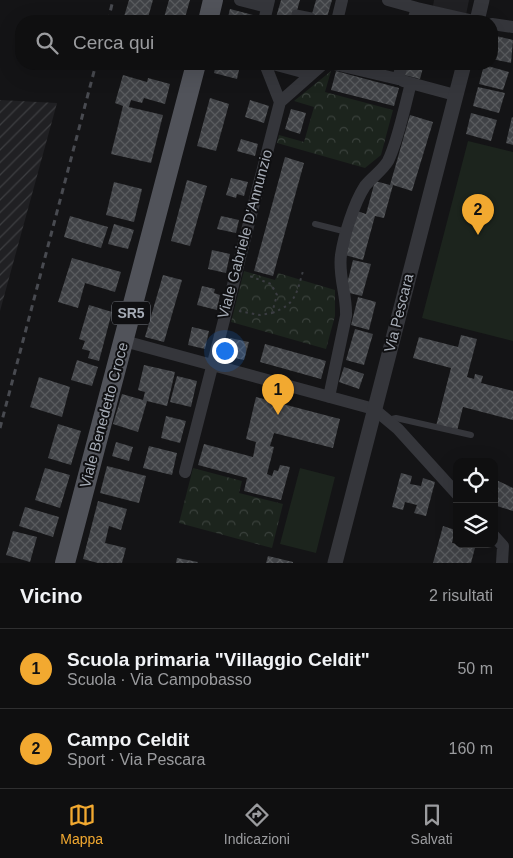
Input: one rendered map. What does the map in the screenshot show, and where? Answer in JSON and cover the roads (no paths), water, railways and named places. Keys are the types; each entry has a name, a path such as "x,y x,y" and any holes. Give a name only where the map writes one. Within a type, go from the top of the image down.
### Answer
{"main road":[{"path":"209,15 213,0"},
{"name":"Viale Benedetto Croce","path":"65,563 194,70"}],"street":[{"path":"240,0 268,3"},
{"path":"338,15 342,0"},
{"path":"388,0 448,15"},
{"path":"477,15 482,0"},
{"path":"415,15 417,8"},
{"path":"296,14 301,15"},
{"path":"498,25 513,27"},
{"path":"267,70 280,102 315,70"},
{"path":"358,70 455,95"},
{"path":"398,80 400,70"},
{"name":"Via Pescara","path":"335,563 462,70"},
{"path":"329,396 346,316 347,303 341,279 341,255 356,202 366,185 381,171 389,159 411,83"},
{"name":"Viale Gabriele D'Annunzio","path":"185,472 224,313 280,102"},
{"path":"124,340 212,366 374,409 388,420 453,490"},
{"path":"502,563 508,545"}],"lane":[{"path":"315,224 348,232"},
{"path":"388,420 396,418 471,435"}],"railway":[{"path":"109,15 113,0"},
{"path":"0,428 94,70"}],"place":[{"name":"Campo Celdit","path":"478,235"},
{"name":"Scuola primaria \"Villaggio Celdit\"","path":"278,415"}]}
